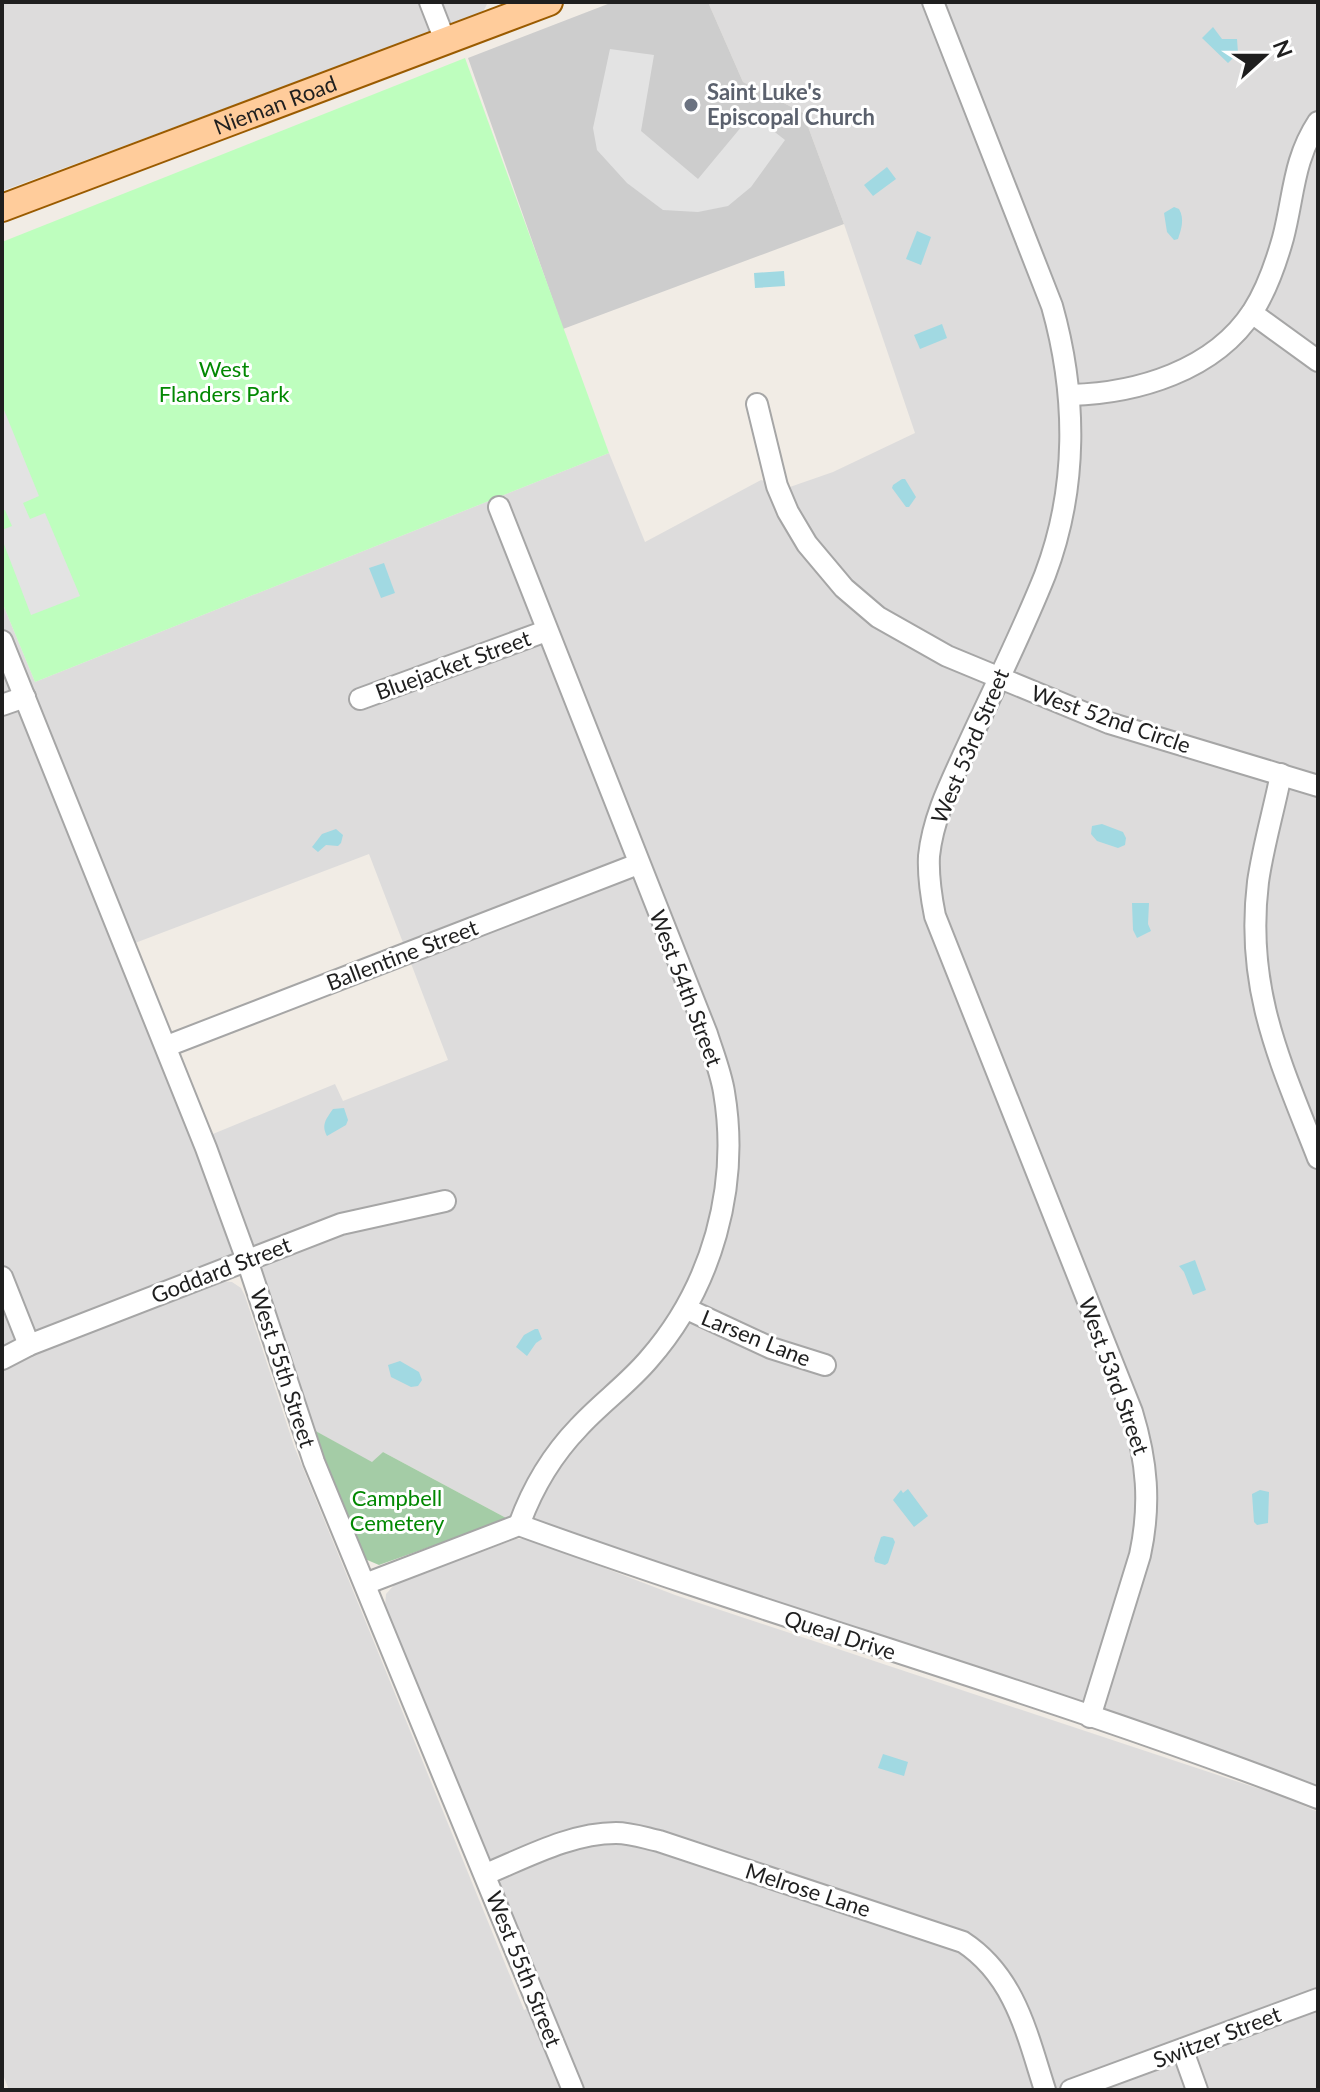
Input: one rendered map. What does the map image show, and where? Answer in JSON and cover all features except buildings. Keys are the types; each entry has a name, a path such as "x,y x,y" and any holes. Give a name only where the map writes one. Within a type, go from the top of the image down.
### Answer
{"main road":[{"name":"Nieman Road","path":"2,208 446,43 504,11 549,2"}],"street":[{"path":"430,2 446,43"},
{"name":"West 53rd Street","path":"933,2 1052,306 1071,395 1067,492 1058,532 1045,573 939,811 929,855 930,892 935,916 1132,1412 1145,1463 1148,1488 1143,1542 1090,1717"},
{"path":"1071,395 1123,391 1164,379 1204,357 1252,313 1273,271 1301,152 1318,122"},
{"path":"1252,313 1318,361"},
{"name":"West 52nd Circle","path":"757,404 777,486 788,512 807,544 844,588 878,617 921,643 1109,723 1318,786"},
{"name":"West 54th Street","path":"499,507 707,1034 724,1090 728,1133 727,1176 721,1219 706,1268 687,1309 650,1359 578,1427 550,1461 519,1525"},
{"name":"Bluejacket Street","path":"360,699 546,631"},
{"name":"West 55th Street","path":"2,641 167,1046 247,1260 314,1462 573,2090"},
{"path":"2,705 25,697"},
{"path":"1281,774 1262,860 1256,911 1256,952 1269,1031 1318,1158"},
{"name":"Ballentine Street","path":"167,1046 638,864"},
{"name":"Goddard Street","path":"2,1359 29,1345 341,1224 445,1201"},
{"path":"2,1277 29,1345"},
{"name":"Larsen Lane","path":"687,1309 771,1348 825,1365"},
{"path":"365,1584 519,1525"},
{"name":"Queal Drive","path":"519,1525 650,1572 1090,1717 1318,1798"},
{"name":"Melrose Lane","path":"486,1874 570,1840 614,1833 631,1835 659,1841 963,1942 996,1969 1011,1995 1045,2090"},
{"name":"Switzer Street","path":"1071,2090 1318,1999"},
{"path":"1183,2051 1197,2090"}],"shaded area":[{"path":"2,2 488,2 477,15 2,191"},
{"path":"613,2 708,2 743,82 803,113 844,224 563,329 468,58"},
{"path":"708,2 1318,2 1318,1792 548,1524 508,1519 383,1452 372,1463 312,1429 251,1251 2,1348 2,602 35,682 609,453 645,542 761,480 787,488 833,472 915,433 803,113 743,82","holes":["369,854 448,1060 343,1101 335,1084 208,1136 135,943"]},
{"path":"610,49 654,55 641,131 698,179 752,114 785,140 751,187 728,206 698,212 663,210 627,183 597,150 593,128"},
{"path":"2,405 39,496 23,503 30,519 45,513 80,596 31,615 2,539 2,530 12,526 5,510 2,510"},
{"path":"221,1281 232,1282 241,1288 245,1296 294,1446 524,2010 544,2002 385,1606 386,1594 395,1584 516,1539 529,1539 675,1595 1284,1797 1318,1812 1318,2090 9,2090 2,2072 2,1368"}],"green space":[{"name":"West Flanders Park","path":"465,58 609,453 35,682 2,602 2,242"},
{"name":"Campbell Cemetery","path":"312,1429 372,1462 383,1452 508,1519 379,1565 365,1559"}],"water":[{"path":"1213,27 1222,39 1237,39 1238,53 1228,63 1202,38"},
{"path":"887,167 896,179 873,196 864,185"},
{"path":"1174,207 1179,209 1182,221 1178,239 1174,240 1167,232 1164,213"},
{"path":"917,231 931,237 921,265 906,259"},
{"path":"784,271 785,286 755,288 754,273"},
{"path":"942,324 947,338 920,349 914,335"},
{"path":"902,479 916,497 909,507 892,488"},
{"path":"384,563 395,593 381,598 369,568"},
{"path":"1102,824 1123,832 1125,845 1118,848 1097,841 1091,834 1092,826"},
{"path":"336,829 343,835 338,846 326,845 318,852 312,847 322,834"},
{"path":"1132,903 1149,903 1148,924 1151,931 1137,938 1133,930"},
{"path":"344,1108 348,1120 346,1125 327,1136 324,1125 328,1116 333,1109"},
{"path":"1195,1260 1206,1290 1193,1295 1179,1266"},
{"path":"538,1329 542,1339 527,1356 516,1347 524,1335"},
{"path":"400,1361 419,1372 422,1380 418,1386 411,1387 391,1377 388,1365"},
{"path":"908,1489 928,1516 914,1527 893,1500 901,1490 903,1493"},
{"path":"1260,1490 1269,1492 1268,1523 1257,1525 1254,1522 1252,1494"},
{"path":"884,1536 893,1538 895,1542 885,1565 875,1562 874,1558"},
{"path":"883,1754 908,1762 904,1776 878,1768"}],"place":[{"name":"Saint Luke's Episcopal Church","path":"691,105"}]}
